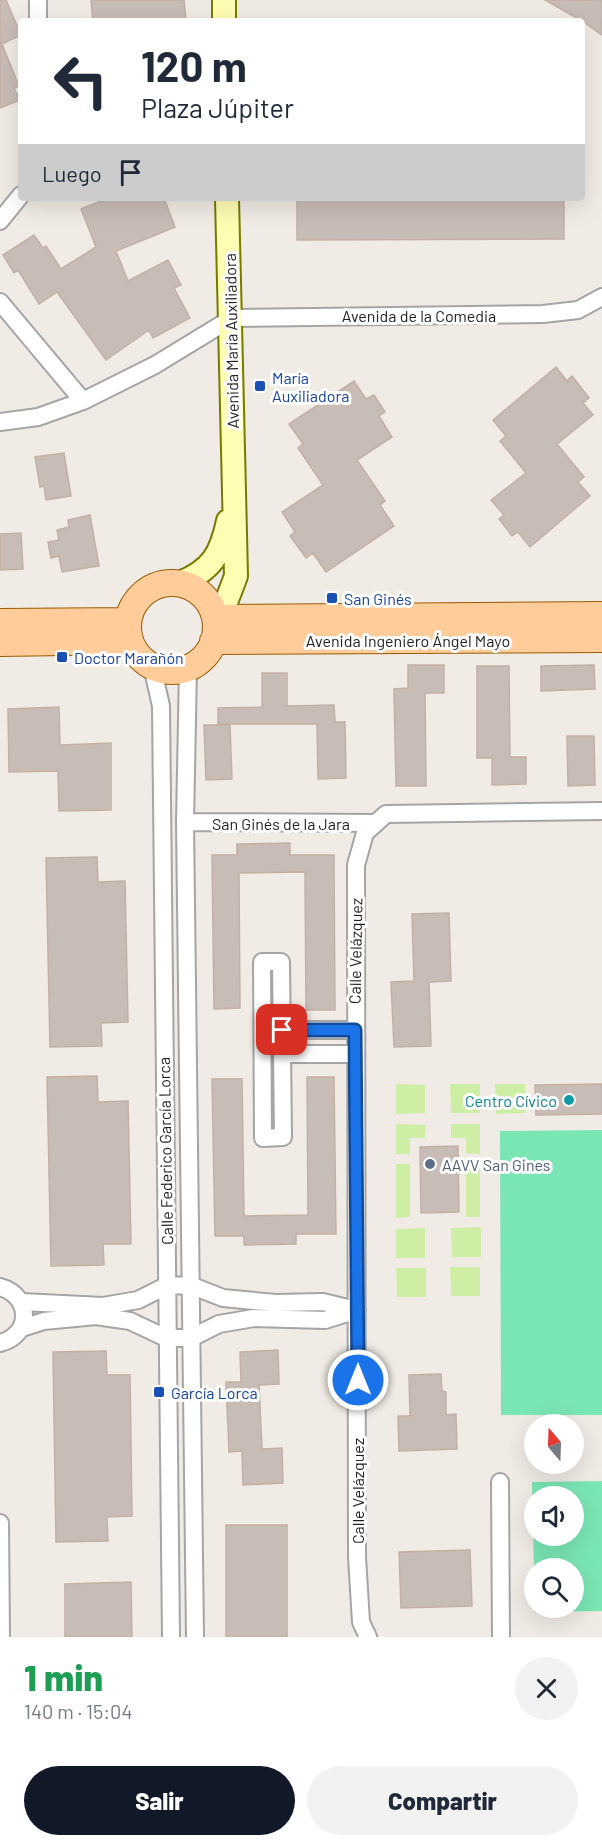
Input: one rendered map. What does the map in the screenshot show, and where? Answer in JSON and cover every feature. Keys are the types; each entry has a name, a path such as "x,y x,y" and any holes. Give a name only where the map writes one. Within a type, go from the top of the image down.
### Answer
{"main road":[{"path":"162,584 180,584 201,594 211,607 214,630 204,657 188,668 170,671 152,666 138,656 128,631 134,604 146,591 162,584"},
{"name":"Avenida Ingeniero Ángel Mayo","path":"214,630 256,618 602,615"},
{"path":"0,622 128,631"},
{"name":"Avenida Ingeniero Ángel Mayo","path":"214,630 602,639"},
{"path":"0,643 128,631"}],"street":[{"path":"38,0 38,18"},
{"path":"224,18 225,0"},
{"path":"0,220 18,199"},
{"name":"Avenida María Auxiliadora","path":"214,630 236,576 232,318 227,201"},
{"name":"Avenida de la Comedia","path":"232,318 543,314 578,310 602,297"},
{"path":"0,302 83,401"},
{"path":"0,422 38,417 83,401 155,365 232,318"},
{"name":"Avenida María Auxiliadora","path":"180,584 198,576 219,554 228,523 234,484"},
{"path":"236,576 240,601 245,610 256,618"},
{"name":"Calle Federico García Lorca","path":"152,666 161,706 171,1637"},
{"name":"Calle Federico García Lorca","path":"188,668 185,822 195,1637"},
{"path":"376,823 386,814 602,811"},
{"name":"San Ginés de la Jara","path":"185,822 376,823"},
{"name":"Calle Velázquez","path":"368,1637 361,1622 357,1557 356,865 365,833 376,823"},
{"path":"262,962 281,962 282,1030 283,1137 263,1138 262,962"},
{"path":"282,1030 355,1030"},
{"path":"282,1053 355,1054"},
{"path":"22,1302 103,1306 138,1300 166,1286 190,1285 223,1298 276,1303 323,1302 357,1310"},
{"path":"0,1287 9,1289 22,1302 25,1311 22,1328 17,1336 0,1343"},
{"path":"22,1328 44,1321 96,1316 130,1321 166,1338 191,1338 219,1324 254,1318 325,1320 357,1310"},
{"path":"500,1482 501,1637"},
{"path":"0,1523 2,1637"}],"green space":[{"path":"396,1084 425,1085 425,1113 396,1114"},
{"path":"450,1084 480,1084 480,1113 451,1113"},
{"path":"495,1084 525,1084 525,1113 496,1114"},
{"path":"396,1124 426,1125 425,1138 410,1138 410,1154 396,1154"},
{"path":"451,1124 480,1124 480,1154 466,1153 466,1138 451,1138"},
{"path":"602,1130 602,1415 501,1415 500,1131"},
{"path":"396,1164 410,1164 410,1217 396,1218"},
{"path":"466,1164 480,1164 480,1217 466,1217"},
{"path":"481,1227 481,1257 452,1257 451,1228"},
{"path":"425,1228 425,1258 396,1258 396,1229"},
{"path":"450,1267 480,1267 480,1296 451,1296"},
{"path":"396,1268 426,1268 426,1297 397,1297"},
{"path":"602,1481 602,1611 584,1611 584,1558 534,1558 533,1546 584,1546 584,1486 532,1486 532,1482"}],"building":[{"path":"0,0 6,0 18,28 18,36 2,44 18,84 18,86 14,88 18,101 0,108"},
{"path":"91,0 184,0 186,18 93,18"},
{"path":"545,0 602,0 602,35 585,23 585,18 577,18"},
{"path":"101,201 165,201 175,227 116,251 128,281 168,260 181,285 174,288 190,318 153,338 149,330 106,360 57,292 39,304 18,270 14,273 3,255 34,235 43,248 46,246 61,269 96,247 81,209"},
{"path":"297,201 564,201 564,239 297,240"},
{"path":"556,367 567,381 572,376 589,398 583,403 593,415 557,444 584,477 578,482 590,496 530,547 518,532 512,536 499,519 504,515 491,500 526,473 500,441 506,436 493,420"},
{"path":"354,381 366,399 374,395 385,412 379,416 392,437 357,460 385,501 380,505 394,526 326,572 313,553 306,558 290,536 295,532 282,512 323,485 298,448 303,444 289,424"},
{"path":"64,453 71,496 46,500 44,486 40,487 35,457"},
{"path":"90,515 99,566 62,572 59,556 51,558 48,542 59,540 57,530 69,527 68,520"},
{"path":"21,533 23,569 0,570 0,534"},
{"path":"408,665 444,665 444,693 425,693 426,786 396,786 394,689 408,688"},
{"path":"594,665 595,689 541,691 541,666"},
{"path":"477,666 509,666 510,757 526,757 526,784 492,785 492,758 477,758"},
{"path":"262,673 287,673 287,706 334,705 335,722 345,722 346,778 318,779 317,724 218,724 218,708 262,707"},
{"path":"59,707 60,745 111,743 111,810 59,811 58,771 9,772 8,709"},
{"path":"204,725 230,725 232,779 206,780"},
{"path":"567,736 594,736 595,785 568,786"},
{"path":"290,843 290,855 334,855 335,1010 306,1010 305,872 239,873 240,1008 214,1009 212,855 237,855 237,844"},
{"path":"97,857 98,882 125,881 128,1022 101,1023 102,1046 50,1047 46,858"},
{"path":"449,913 451,981 429,982 431,1046 394,1047 391,982 414,981 412,914"},
{"path":"97,1076 98,1102 128,1101 131,1244 103,1244 104,1265 51,1266 47,1077"},
{"path":"307,1077 334,1077 336,1234 296,1234 296,1244 244,1245 244,1236 215,1236 212,1079 242,1079 244,1216 308,1215"},
{"name":"Centro Cívico","path":"602,1084 602,1114 536,1115 535,1085"},
{"path":"458,1146 459,1212 421,1213 420,1147"},
{"path":"278,1350 279,1384 259,1385 262,1449 282,1448 283,1483 243,1485 242,1451 229,1452 226,1382 241,1382 240,1352"},
{"path":"106,1351 107,1375 130,1375 132,1516 107,1517 108,1541 56,1542 53,1352"},
{"path":"441,1374 442,1391 446,1392 446,1415 456,1414 457,1449 399,1451 398,1416 410,1416 409,1375"},
{"path":"226,1525 287,1525 287,1637 226,1637"},
{"path":"470,1550 472,1606 401,1608 399,1552"},
{"path":"131,1582 132,1637 65,1637 65,1584"}],"place":[{"name":"María Auxiliadora","path":"260,386"},
{"name":"San Ginés","path":"332,598"},
{"name":"Doctor Marañón","path":"62,657"},
{"name":"Centro Cívico","path":"569,1100"},
{"name":"AAVV San Gines","path":"430,1164"},
{"name":"García Lorca","path":"159,1392"}],"route":[{"path":"282,1030 355,1030 358,1380"}]}
